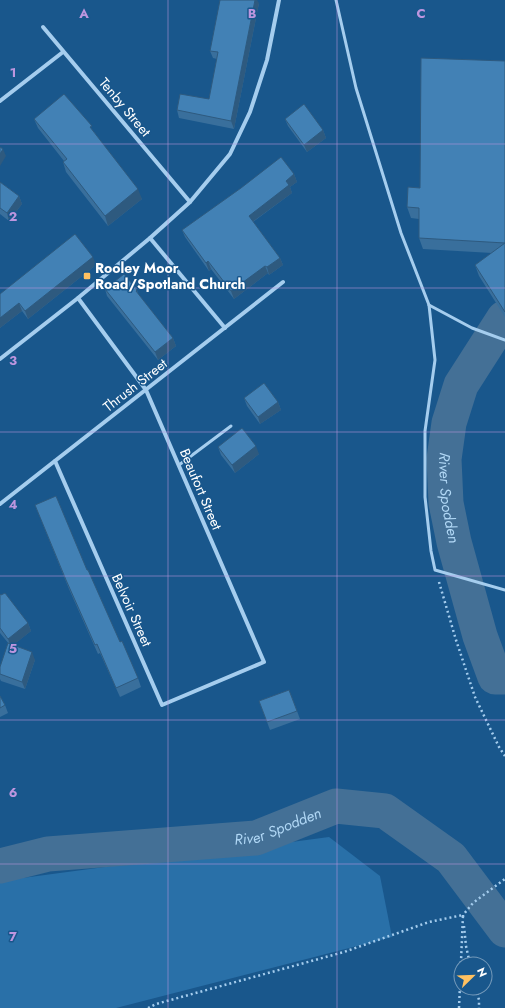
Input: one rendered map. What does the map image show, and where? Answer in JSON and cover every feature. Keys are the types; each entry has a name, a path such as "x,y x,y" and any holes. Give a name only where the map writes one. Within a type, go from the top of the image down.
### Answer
{"street":[{"path":"0,359 78,298 150,238 190,202 230,154 250,112 267,60 279,0"},
{"name":"Tenby Street","path":"43,27 190,202"},
{"path":"0,101 63,52"},
{"path":"150,238 224,328"},
{"name":"Thrush Street","path":"0,504 284,282"},
{"name":"Beaufort Street","path":"78,298 146,390 264,662 224,679"},
{"name":"Belvoir Street","path":"55,461 162,705 224,679"}],"lane":[{"path":"336,0 356,88 401,233 429,305 435,360 425,431 425,497 431,550 436,570 505,590"},
{"path":"429,305 472,328 505,340"},
{"path":"179,465 231,426"}],"path":[{"path":"436,570 456,640 475,697 499,748 505,756"},
{"path":"148,1008 156,1004 344,952 430,922 462,915 473,903 505,880"},
{"path":"462,915 468,956"},
{"path":"459,1008 462,915"},
{"path":"478,996 480,1008"}],"shaded area":[{"path":"329,837 380,876 392,937 116,1008 0,1008 0,881"}],"building":[{"path":"220,0 255,0 231,121 177,110 180,94 209,99 218,52 210,51"},
{"path":"421,58 505,61 505,243 419,238 419,208 407,207 408,187 420,188"},
{"path":"64,94 92,126 90,127 138,189 105,216 63,162 67,159 34,119"},
{"path":"304,104 323,130 304,145 285,119"},
{"path":"0,147 3,149 0,154"},
{"path":"281,157 294,174 286,181 289,185 249,216 280,258 267,267 265,266 231,291 208,261 206,263 182,230 241,188"},
{"path":"0,182 19,196 7,213 0,208"},
{"path":"75,234 93,257 25,311 19,303 0,318 0,294"},
{"path":"505,243 505,312 475,265"},
{"path":"124,274 173,338 155,352 105,289"},
{"path":"264,383 278,402 258,417 244,398"},
{"path":"242,428 256,446 232,465 218,447"},
{"path":"56,496 87,570 120,642 122,641 138,678 116,688 97,644 95,645 66,580 35,505"},
{"path":"5,593 28,623 8,639 0,628 0,594"},
{"path":"8,643 32,652 22,682 0,674 0,667"},
{"path":"289,690 297,711 267,722 259,701"},
{"path":"0,696 5,705 0,708"}],"waterway":[{"name":"River Spodden","path":"504,318 461,385 449,423 444,459 446,503 454,542 480,636 495,677 505,677"},
{"name":"River Spodden","path":"0,866 48,854 256,838 336,806 385,811 451,858 505,930"}],"place":[{"name":"Rooley Moor Road/Spotland Church","path":"87,276"}]}
